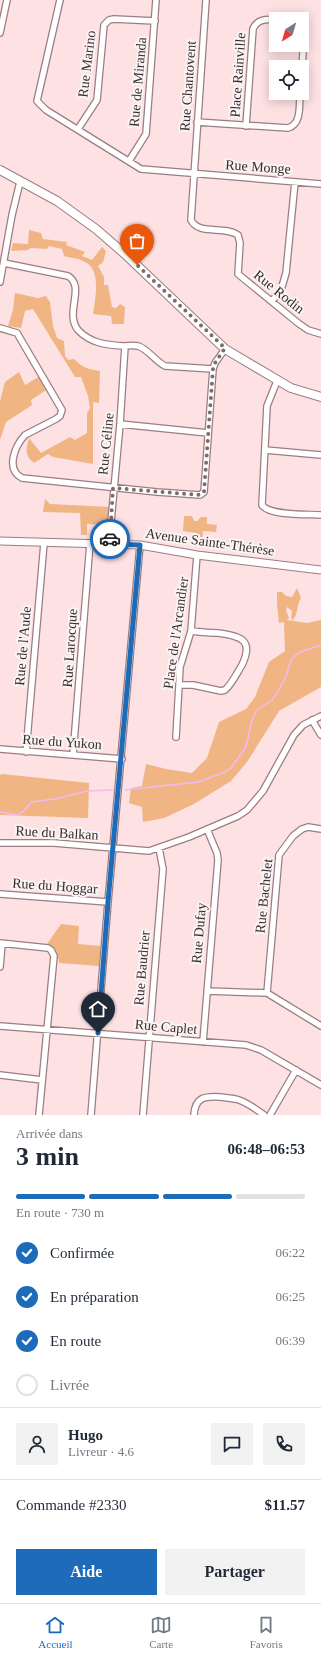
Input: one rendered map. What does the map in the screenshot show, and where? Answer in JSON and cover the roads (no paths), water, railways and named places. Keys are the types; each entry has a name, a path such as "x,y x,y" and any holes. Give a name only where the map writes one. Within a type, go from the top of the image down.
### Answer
{"main road":[{"path":"0,170 57,201 96,229 126,255 225,348 277,381 291,388 321,397"}],"street":[{"path":"0,33 7,0"},
{"name":"Rue Monge","path":"60,0 37,101 46,110 141,169 321,184"},
{"name":"Rue de Miranda","path":"129,161 146,134 156,0"},
{"name":"Rue Chantovent","path":"194,174 206,0"},
{"name":"Rue Marino","path":"78,129 97,100 104,25 109,20 114,19 155,21"},
{"name":"Place Rainville","path":"246,126 253,29 258,22 262,20 269,20"},
{"name":"Place Rainville","path":"197,122 288,128 292,127 298,120 299,100"},
{"name":"Rue Rodin","path":"194,174 191,215 193,224 202,228 229,230 238,235 240,243 238,274 298,323 308,330 321,334"},
{"path":"0,282 12,215 20,182"},
{"path":"272,301 281,290 286,273 295,182"},
{"path":"4,263 68,276 72,279 76,285 72,316 78,329 90,340 98,343 140,347 165,366 213,369"},
{"path":"0,328 17,333 62,410 60,416 22,438 13,460 13,471 16,475 22,478 113,488 200,495 204,492 213,369 215,363 225,348"},
{"name":"Rue Céline","path":"109,544 120,424 125,346"},
{"path":"277,381 267,406 266,450 261,501 264,508 272,512 321,515"},
{"path":"120,424 208,433"},
{"path":"266,450 321,455"},
{"name":"Avenue Sainte-Thérèse","path":"0,541 140,545 197,555 321,570"},
{"name":"Rue de l'Aude","path":"26,752 44,542"},
{"name":"Rue Larocque","path":"74,755 90,543"},
{"path":"91,1115 108,902 140,545"},
{"name":"Place de l'Arcandier","path":"176,737 180,667 191,631 197,555"},
{"path":"180,684 193,685 221,691 225,690 237,674 247,651 244,641 236,635 191,631"},
{"name":"Rue du Balkan","path":"0,843 54,843 149,851 159,848 238,816 255,802 263,791 294,735 303,725 321,716"},
{"path":"312,720 321,735"},
{"name":"Rue du Yukon","path":"0,749 122,759"},
{"name":"Rue Dufay","path":"203,1042 218,860 218,853 207,829"},
{"name":"Rue Bachelet","path":"267,993 279,855 293,836 302,829 321,829"},
{"name":"Rue Baudrier","path":"143,1115 148,1038 163,869 159,848"},
{"name":"Rue du Hoggar","path":"0,894 108,902"},
{"path":"0,967 1,944 41,947 51,950 54,956 39,1115"},
{"path":"207,991 267,993 321,1026"},
{"name":"Rue Caplet","path":"0,1026 246,1045 261,1050 321,1085"},
{"path":"270,1115 296,1070"},
{"path":"0,1075 42,1080"},
{"path":"194,1115 196,1105 202,1098 207,1096 240,1100 264,1115"}],"waterway":[{"path":"125,790 198,782 225,772 231,768 246,747 252,720 257,710 272,700 276,695 286,676 291,660 298,653 321,645"},
{"path":"0,812 18,815 25,810 31,802 55,799 87,791 113,790"}]}
